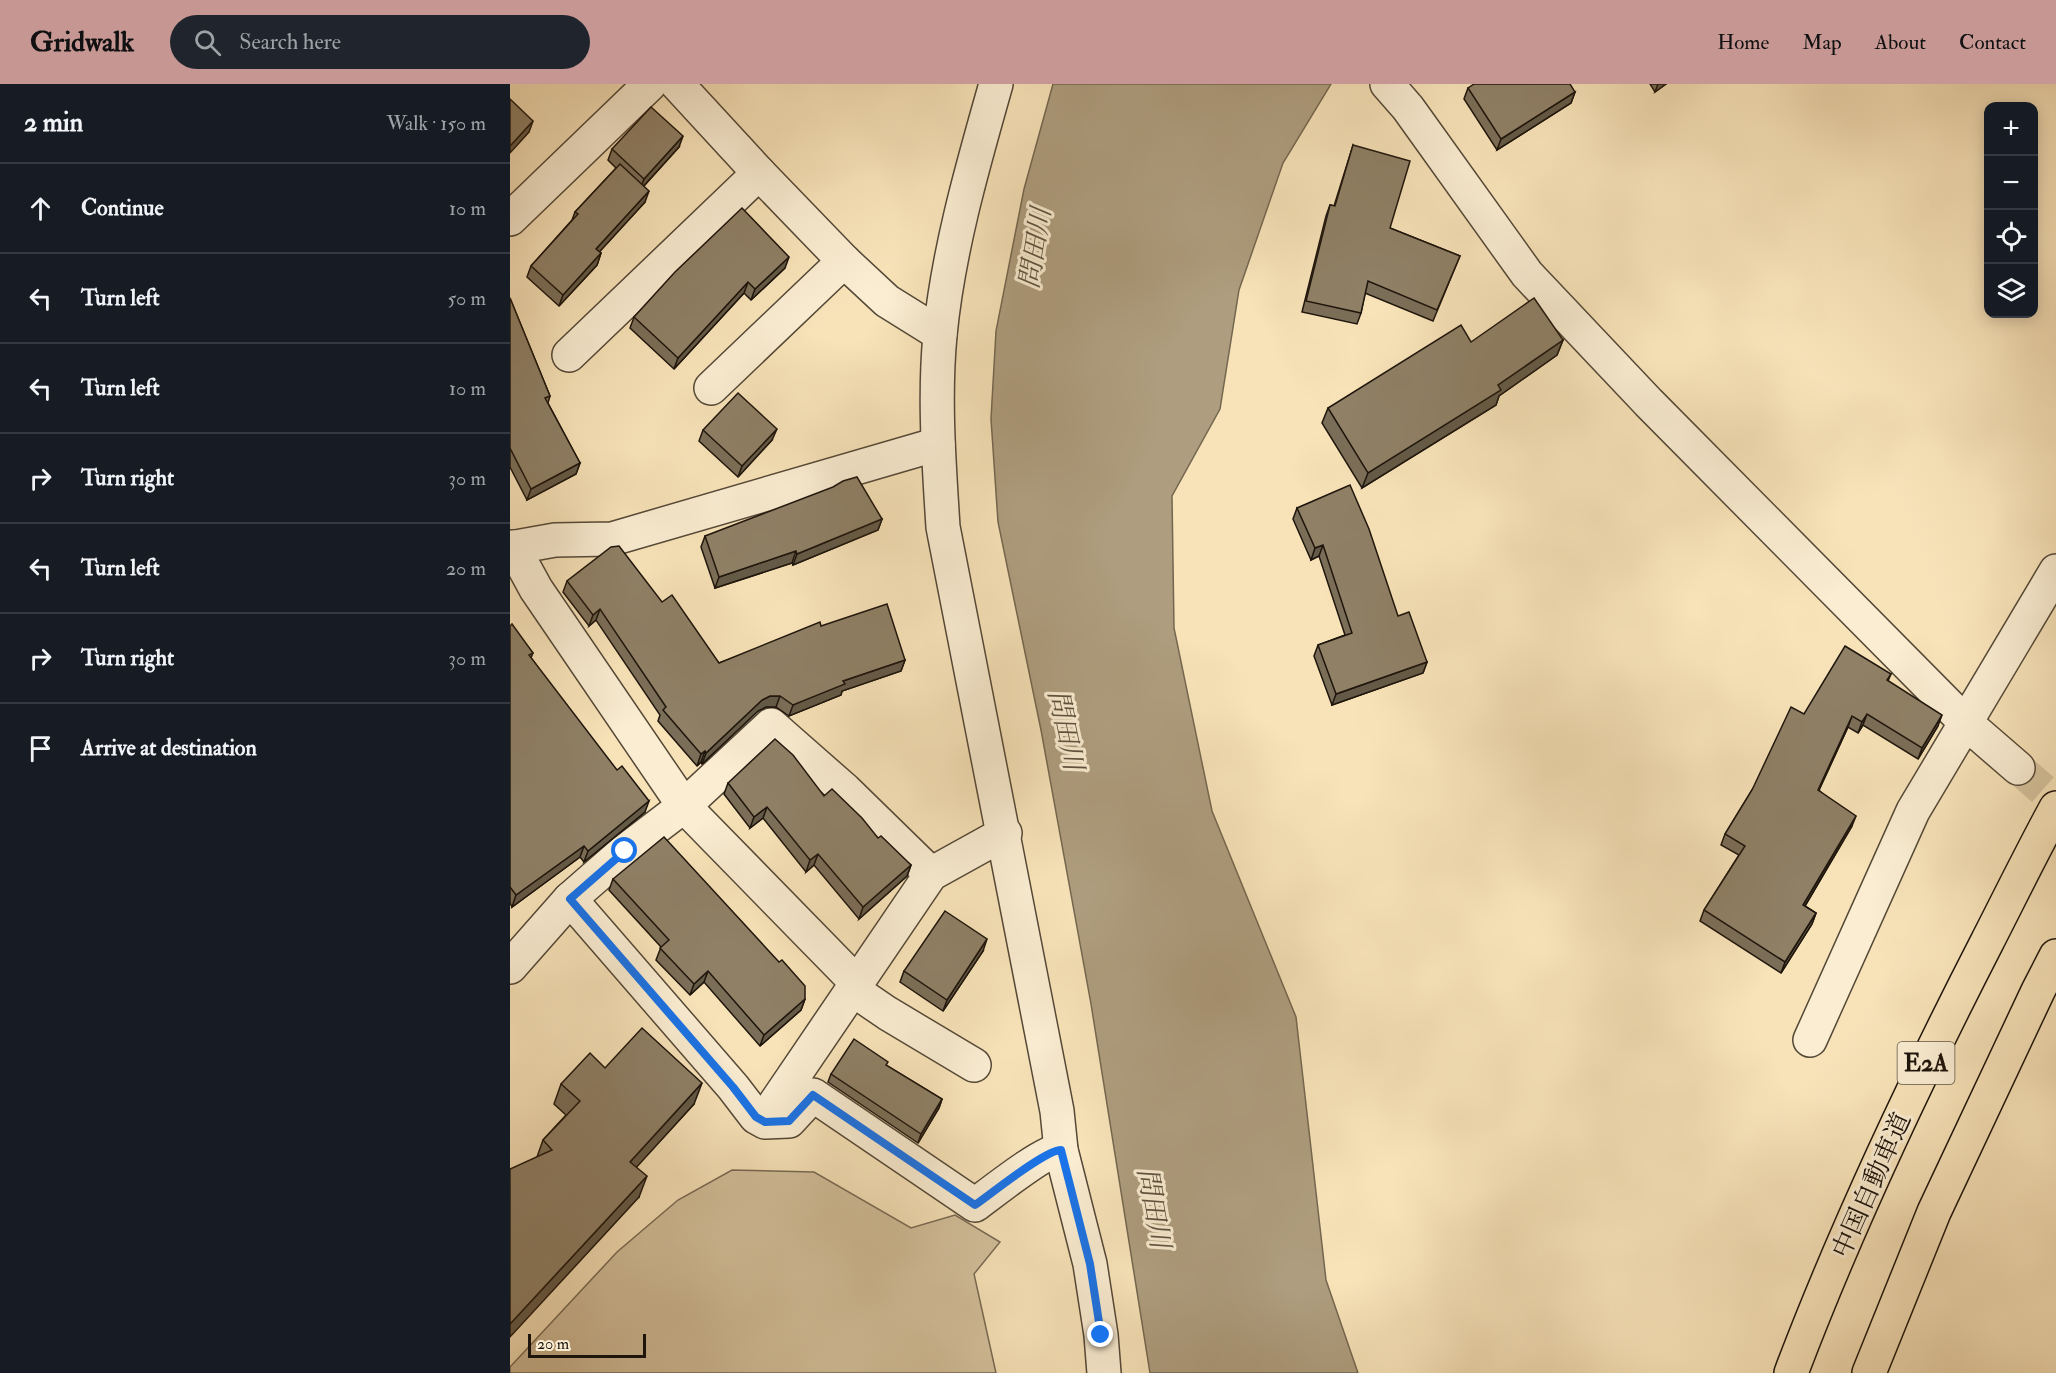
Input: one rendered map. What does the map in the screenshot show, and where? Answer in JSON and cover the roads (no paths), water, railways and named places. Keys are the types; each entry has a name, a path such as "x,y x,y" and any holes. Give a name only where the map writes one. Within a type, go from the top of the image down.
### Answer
{"highway":[{"name":"中国自動車道","path":"1791,1373 1809,1324 1871,1180 1943,1028 2056,808"},
{"name":"E2A","path":"1872,1365 1934,1212 2056,956"}],"street":[{"path":"510,219 650,84"},
{"path":"677,84 844,261 887,301 940,334"},
{"path":"996,84 962,208 940,334 938,444 943,527 1058,1111 1061,1150 1090,1264 1101,1335 1104,1373"},
{"path":"1387,84 1408,108 1527,274 1649,403 1966,723 2018,768"},
{"path":"569,356 759,173"},
{"path":"711,388 844,261"},
{"path":"938,444 612,539 555,540 512,548 536,589 684,806 855,986 887,1013 974,1065"},
{"path":"1810,1040 1913,811 2056,571"},
{"path":"510,967 570,899 625,851 684,806 771,725 846,790 931,874"},
{"path":"774,1105 931,874 1005,833"},
{"path":"570,899 733,1087 756,1117 765,1122 789,1121 813,1095 975,1205 1036,1162 1055,1150 1061,1150"}],"water":[{"name":"問田川","path":"1053,84 1331,84 1283,163 1239,290 1220,409 1172,496 1174,628 1212,811 1296,1017 1326,1280 1358,1373 1150,1373 1091,1004 1041,730 998,522 991,419 996,331 1024,189"}],"tunnel":[{"path":"2018,768 2056,801"}]}
